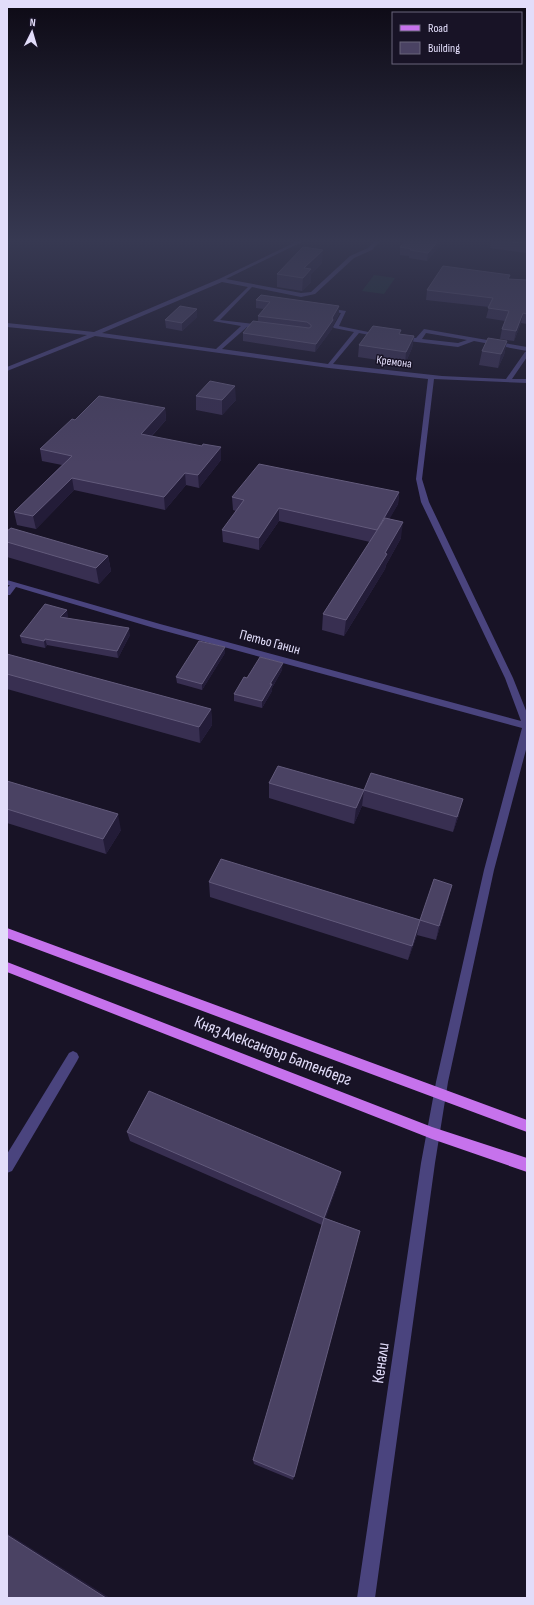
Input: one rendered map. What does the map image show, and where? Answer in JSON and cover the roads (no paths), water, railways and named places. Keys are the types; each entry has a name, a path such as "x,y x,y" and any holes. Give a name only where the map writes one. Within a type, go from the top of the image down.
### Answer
{"main road":[{"name":"Княз Александър Батенберг","path":"7,933 527,1126"},
{"name":"Княз Александър Батенберг","path":"7,967 432,1133 527,1165"}],"street":[{"path":"7,369 141,314"},
{"path":"223,314 216,321 268,328"},
{"path":"343,314 336,327 386,336"},
{"path":"219,349 245,325"},
{"name":"Кремона","path":"7,326 93,334 219,349 329,366 431,378 527,381"},
{"path":"329,366 358,331"},
{"path":"418,340 424,331 527,349"},
{"path":"393,336 458,345 473,340"},
{"path":"508,380 527,353"},
{"path":"431,378 418,478 434,524 510,678 527,726"},
{"path":"7,593 11,583"},
{"name":"Петьо Ганин","path":"11,583 157,626 527,726"},
{"name":"Кенали","path":"366,1598 432,1133 439,1094 489,870 527,726"},
{"path":"7,1166 73,1057"}]}
